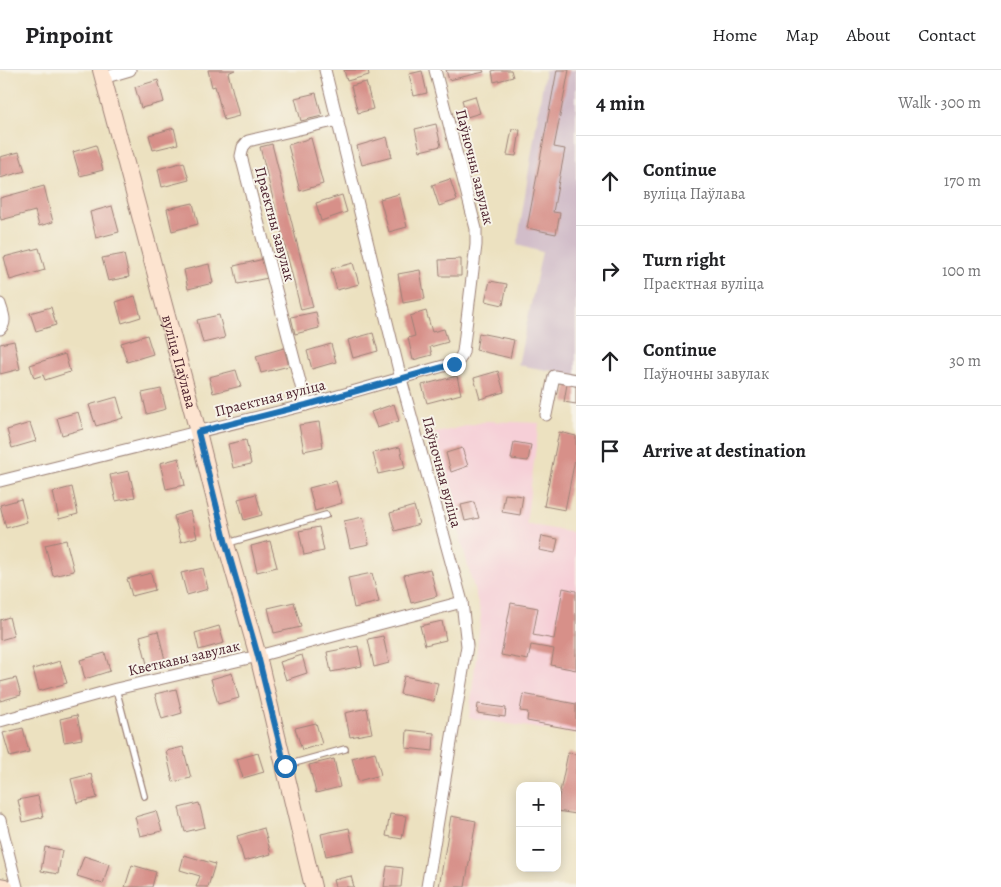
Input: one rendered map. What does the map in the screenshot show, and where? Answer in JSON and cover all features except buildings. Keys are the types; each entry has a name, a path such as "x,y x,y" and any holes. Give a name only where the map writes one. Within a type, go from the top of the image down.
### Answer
{"street":[{"path":"102,74 130,70"},
{"name":"Паўночная вуліца","path":"325,70 401,379 462,602 467,646 427,887"},
{"name":"Паўночны завулак","path":"401,379 454,364 460,358 463,352 476,245 476,229 435,70"},
{"name":"вуліца Паўлава","path":"102,74 226,544 258,656 313,887"},
{"name":"Праектны завулак","path":"306,405 241,156 243,147 248,141 338,120"},
{"path":"0,304 4,321 3,327 0,329"},
{"path":"546,415 554,376 576,380"},
{"name":"Праектная вуліца","path":"0,481 306,405 401,379"},
{"name":"Кветкавы завулак","path":"0,721 116,689 258,656 462,602"},
{"path":"0,820 17,887"},
{"path":"0,886 5,887"}],"lane":[{"path":"226,544 326,515"},
{"path":"116,689 144,796"},
{"path":"285,766 345,749"}],"shaded area":[{"path":"545,70 576,70 576,375 518,365 542,252 517,245"},
{"path":"487,421 539,423 526,524 576,533 576,734 469,718 481,614 432,434"}],"route":[{"path":"285,766 258,656 226,544 198,432 306,405 454,364"}]}
